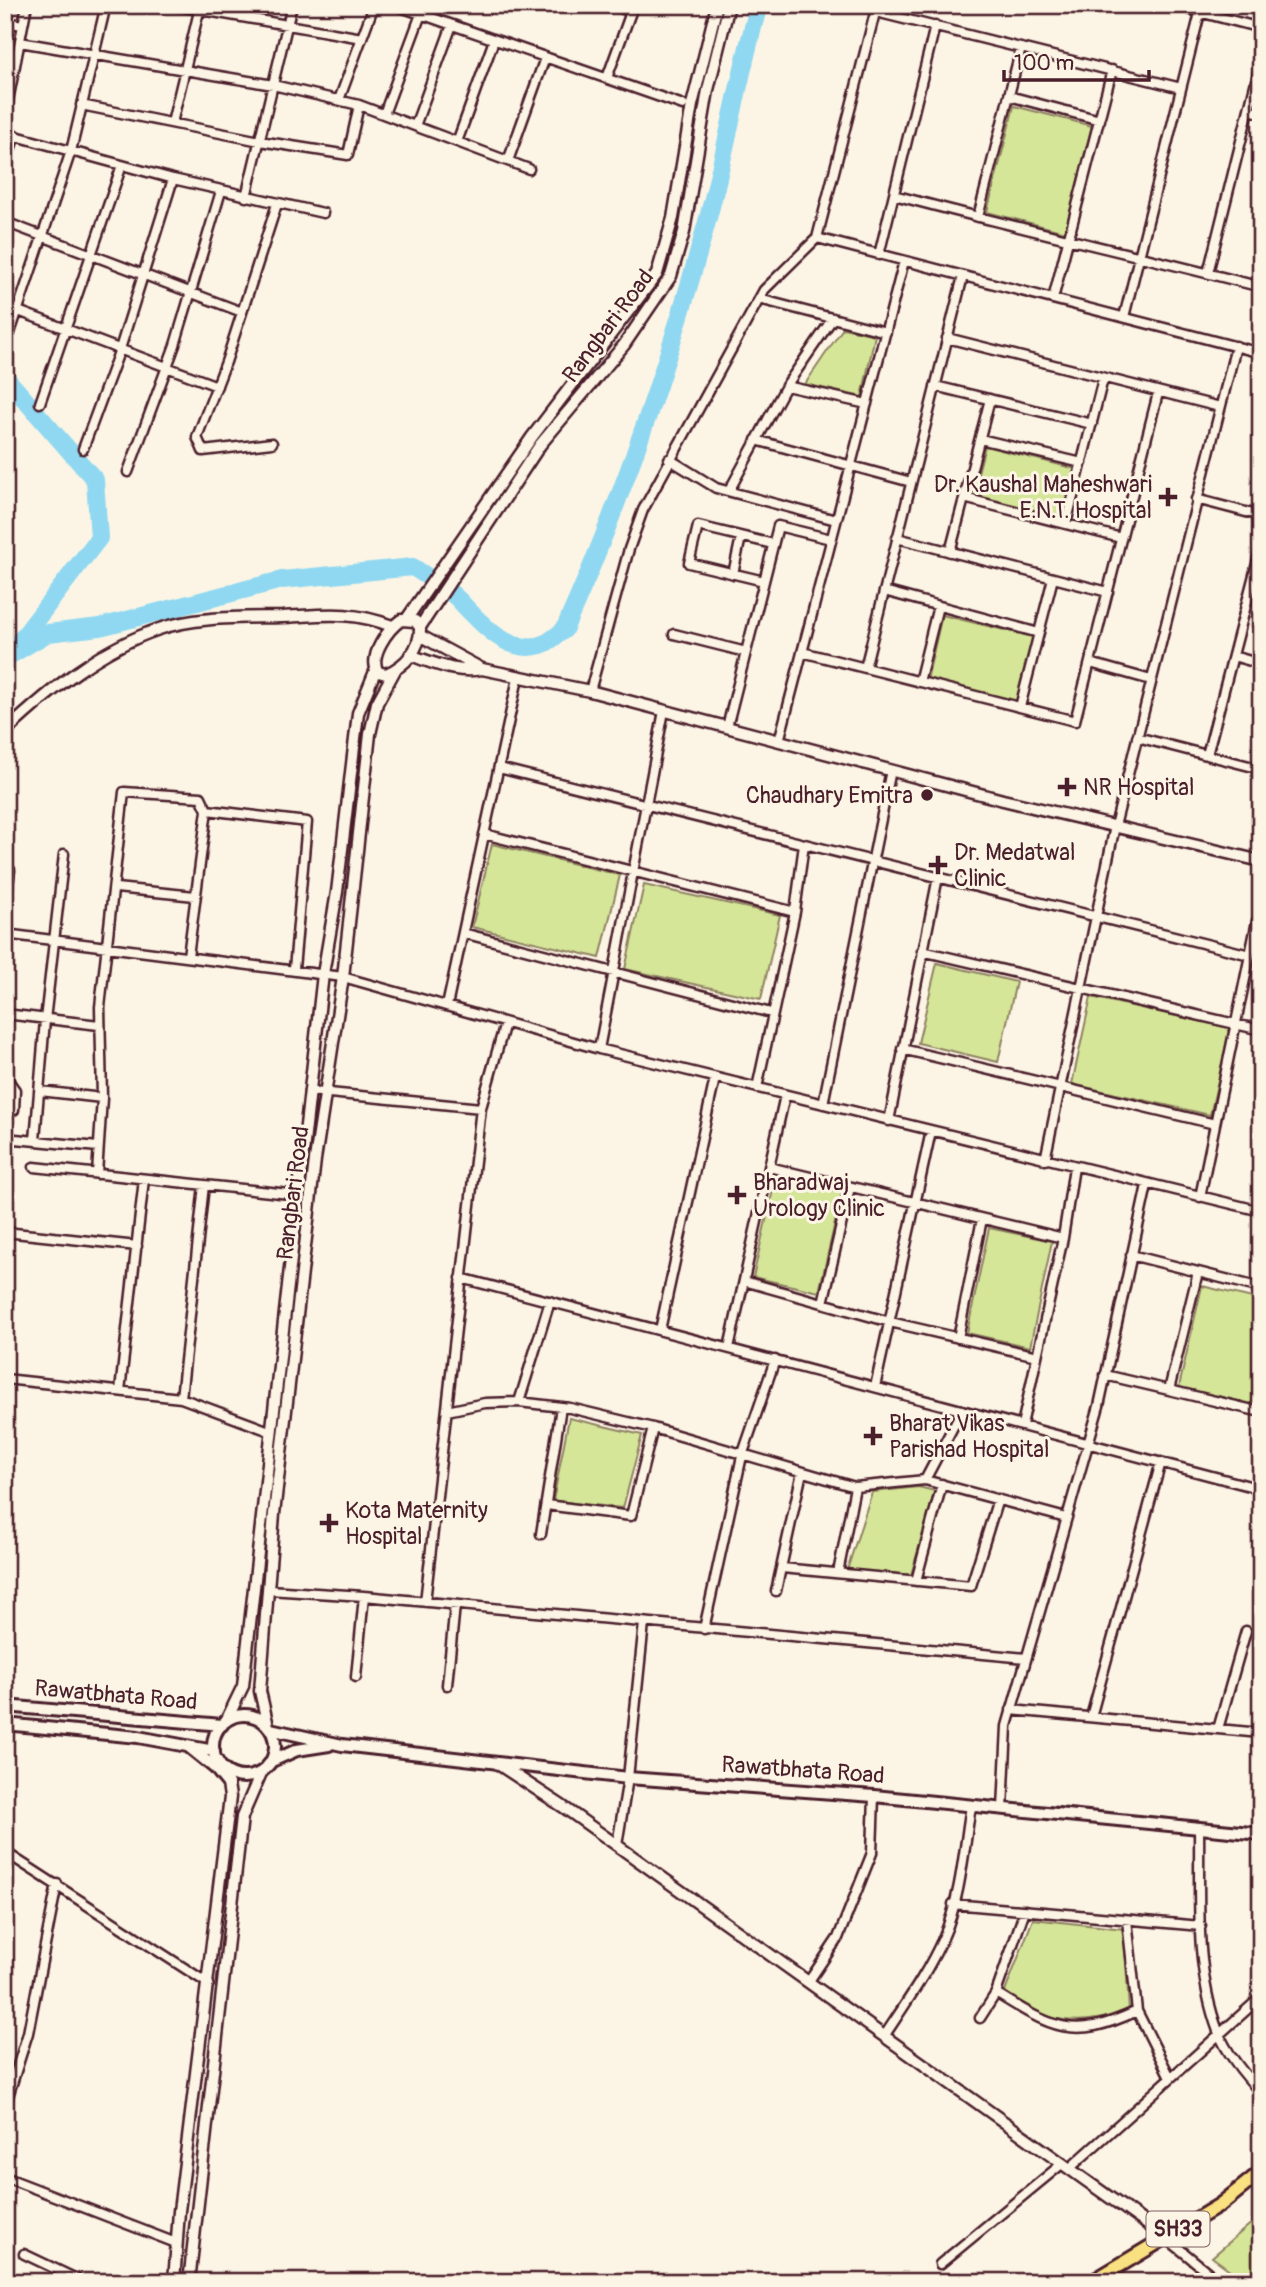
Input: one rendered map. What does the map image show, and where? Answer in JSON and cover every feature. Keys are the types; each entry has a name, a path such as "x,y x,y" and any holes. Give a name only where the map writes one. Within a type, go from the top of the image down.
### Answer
{"main road":[{"name":"Rawatbhata Road","path":"5,1706 224,1723"},
{"path":"243,1715 261,1720 269,1727 275,1745 272,1761 261,1773 242,1777 224,1770 216,1757 216,1734 224,1723 243,1715"},
{"name":"Rawatbhata Road","path":"5,1724 185,1744 216,1757"},
{"name":"Rawatbhata Road","path":"269,1727 342,1745 498,1763 1261,1834"},
{"path":"185,1744 215,1768 228,1784"},
{"name":"Rawatbhata Road","path":"272,1761 297,1750 342,1745"},
{"name":"SH33","path":"1093,2282 1220,2205 1261,2172"}],"street":[{"path":"5,116 9,78 27,5"},
{"path":"5,348 71,151 106,5"},
{"path":"173,5 200,7 362,38"},
{"path":"246,197 292,5"},
{"path":"339,100 374,5"},
{"path":"395,5 683,105"},
{"path":"607,78 631,12 612,5"},
{"name":"Rangbari Road","path":"406,620 531,437 657,274 673,218 690,116 717,5"},
{"name":"Rangbari Road","path":"269,1727 260,1691 274,1514 325,1092 343,977 370,734 377,703 395,670 410,655 420,632 460,567 540,445 655,303 671,276 684,232 708,90 729,5"},
{"path":"1172,5 1201,9 1261,28"},
{"path":"172,123 200,7"},
{"path":"590,691 628,549 643,510 759,299 817,238 877,8 934,26 1181,88"},
{"path":"1124,317 1201,9"},
{"path":"384,114 421,14"},
{"path":"5,22 23,25"},
{"path":"415,126 452,25"},
{"path":"879,254 934,26"},
{"path":"457,142 494,40"},
{"path":"20,41 273,85 359,105 529,169"},
{"path":"978,217 1021,48"},
{"path":"508,161 545,58"},
{"path":"1208,273 1261,61"},
{"path":"1053,299 1112,70"},
{"path":"1009,96 1100,120"},
{"path":"81,105 260,141 348,155 359,105"},
{"path":"1248,110 1261,113"},
{"path":"5,133 173,179 323,213"},
{"path":"5,165 15,135"},
{"path":"40,403 122,165"},
{"path":"83,449 120,349 173,179"},
{"path":"128,472 192,292 221,191"},
{"path":"894,195 1068,241 1261,287"},
{"path":"272,443 203,451 197,437 217,386 277,204"},
{"path":"5,222 242,312"},
{"path":"817,238 1261,353"},
{"path":"779,741 904,261"},
{"path":"865,668 963,276"},
{"path":"759,299 886,331"},
{"path":"5,306 217,386"},
{"path":"729,491 786,386 833,318"},
{"path":"947,338 1220,407"},
{"path":"1045,1160 1115,826 1236,346"},
{"path":"1066,524 1104,379"},
{"path":"786,386 867,404"},
{"path":"935,386 1092,425"},
{"path":"802,652 1075,721 1158,393"},
{"path":"950,552 990,400"},
{"path":"980,439 1082,464"},
{"path":"756,440 911,482"},
{"path":"669,459 689,474 729,491 836,520"},
{"path":"964,498 1121,538"},
{"path":"1196,499 1261,516"},
{"path":"764,581 689,563 698,526 773,544"},
{"path":"727,727 778,526 831,539"},
{"path":"733,574 741,537"},
{"path":"897,538 1108,592"},
{"path":"1207,755 1261,548"},
{"path":"1020,707 1053,578"},
{"path":"884,591 1039,633"},
{"path":"1249,594 1261,597"},
{"path":"919,682 938,606"},
{"path":"5,732 44,695 115,648 161,628 210,620 350,613 392,626 406,620 415,621 420,632 482,669 590,691 891,770 1261,861"},
{"name":"Rangbari Road","path":"224,1723 243,1686 309,1091 323,974 337,892 358,713 376,669 377,654 392,626"},
{"path":"674,634 746,652"},
{"path":"410,655 469,672 482,669"},
{"path":"1233,656 1261,664"},
{"path":"1090,663 1151,680"},
{"path":"376,669 386,674 395,670"},
{"path":"447,1006 518,678"},
{"path":"599,1049 664,711"},
{"path":"1137,737 1261,769"},
{"path":"499,768 1250,955"},
{"path":"823,1104 891,770"},
{"path":"97,1174 102,1098 99,1025 116,888 124,792 201,797 207,810 188,956"},
{"path":"207,810 307,822 294,969"},
{"path":"484,834 795,912"},
{"path":"757,1088 771,1013 795,912 804,844"},
{"path":"35,1140 45,1020 64,854"},
{"path":"5,911 10,870"},
{"path":"889,1121 938,877"},
{"path":"116,888 195,897"},
{"path":"1200,1197 1257,921"},
{"path":"463,933 771,1013"},
{"path":"5,934 343,977 599,1049 1261,1211"},
{"path":"922,951 1261,1030"},
{"path":"5,1014 99,1025"},
{"path":"425,1602 481,1108 505,1023"},
{"path":"902,1049 1215,1124"},
{"path":"5,1076 15,1090 14,1110"},
{"path":"660,1330 715,1078"},
{"path":"40,1091 102,1098"},
{"path":"309,1091 481,1108"},
{"path":"729,1348 785,1095"},
{"path":"875,1387 931,1131"},
{"path":"5,1138 98,1147"},
{"path":"34,1167 299,1195"},
{"path":"769,1167 1063,1238"},
{"path":"1022,1425 1063,1238 1074,1167"},
{"path":"120,1391 144,1179"},
{"path":"181,1398 204,1185"},
{"path":"1003,1809 1007,1726 1088,1443 1147,1185"},
{"path":"823,1303 850,1187"},
{"path":"958,1338 982,1219"},
{"path":"5,1232 136,1246"},
{"path":"1131,1255 1261,1288"},
{"path":"1170,1390 1198,1272"},
{"path":"461,1278 1259,1489 1261,1478"},
{"path":"744,1281 890,1321 1037,1356"},
{"path":"519,1402 550,1301"},
{"path":"704,1629 742,1456 775,1360"},
{"path":"1105,1375 1261,1412"},
{"path":"5,1379 181,1398 272,1432"},
{"path":"447,1411 485,1403 519,1402 561,1407 653,1428 855,1487 925,1480 1066,1518"},
{"path":"541,1534 561,1407"},
{"path":"925,1480 962,1410"},
{"path":"546,1506 631,1516 653,1428"},
{"path":"1091,1717 1161,1462"},
{"path":"776,1591 802,1472"},
{"path":"916,1581 942,1484"},
{"path":"838,1573 855,1487"},
{"path":"782,1568 971,1586 998,1499"},
{"path":"268,1590 364,1596 1026,1658"},
{"path":"356,1677 364,1596"},
{"path":"447,1685 455,1605"},
{"path":"617,1845 628,1777 644,1623"},
{"path":"1218,1729 1246,1631"},
{"path":"1011,1710 1261,1733"},
{"path":"174,2282 176,2243 228,1816 228,1784 216,1757"},
{"path":"498,1763 1066,2165 1165,2237 1220,2282"},
{"path":"189,2282 242,1816 261,1773"},
{"path":"809,1981 838,1938 872,1853 874,1796"},
{"path":"885,2035 915,1990 944,1936 953,1904 971,1806"},
{"path":"228,1816 242,1816"},
{"path":"1199,1828 1202,1966 1219,2033 1245,2075 1261,2093"},
{"path":"5,1852 209,1984"},
{"path":"5,2106 28,2033 57,1884"},
{"path":"953,1904 1201,1926"},
{"path":"980,2018 996,1993 1025,1910"},
{"path":"1127,1920 1137,2011 1170,2077"},
{"path":"212,1958 225,1960"},
{"path":"996,1993 1053,2024 1073,2028 1091,2029 1137,2011"},
{"path":"940,2264 1066,2165 1261,1997"},
{"path":"202,2039 216,2040"},
{"path":"5,2177 176,2243"},
{"path":"24,2254 83,2282"}],"green space":[{"path":"1014,106 1092,126 1065,232 987,212"},
{"path":"843,328 875,335 862,397 805,384"},
{"path":"985,446 1076,469 1063,519 972,496"},
{"path":"942,615 1033,637 1018,702 927,680"},
{"path":"492,844 620,875 600,958 472,927"},
{"path":"644,885 780,915 761,999 625,969"},
{"path":"937,963 1016,982 998,1062 918,1043"},
{"path":"1091,997 1230,1028 1210,1115 1072,1084"},
{"path":"776,1177 842,1192 819,1292 753,1277"},
{"path":"989,1228 1052,1241 1030,1347 967,1333"},
{"path":"1202,1286 1261,1300 1261,1406 1179,1387"},
{"path":"569,1418 642,1435 623,1508 553,1501"},
{"path":"918,1487 935,1491 911,1575 847,1570 872,1492"},
{"path":"1033,1919 1124,1929 1129,2011 1096,2019 1064,2020 1034,2011 1005,1992"},
{"path":"1261,2215 1261,2282 1246,2282 1212,2257"}],"waterway":[{"path":"9,656 48,633 100,627 282,580 413,567 442,586 484,626 505,641 528,647 541,645 564,630 626,478 678,323 715,191 759,5"},
{"path":"5,377 95,480 99,538 13,650"}],"place":[{"name":"Dr. Kaushal Maheshwari E.N.T. Hospital","path":"1168,497"},
{"name":"NR Hospital","path":"1067,787"},
{"name":"Chaudhary Emitra","path":"927,795"},
{"name":"Dr. Medatwal Clinic","path":"938,865"},
{"name":"Bharadwaj Urology Clinic","path":"737,1195"},
{"name":"Bharat Vikas Parishad Hospital","path":"873,1436"},
{"name":"Kota Maternity Hospital","path":"329,1523"}]}
